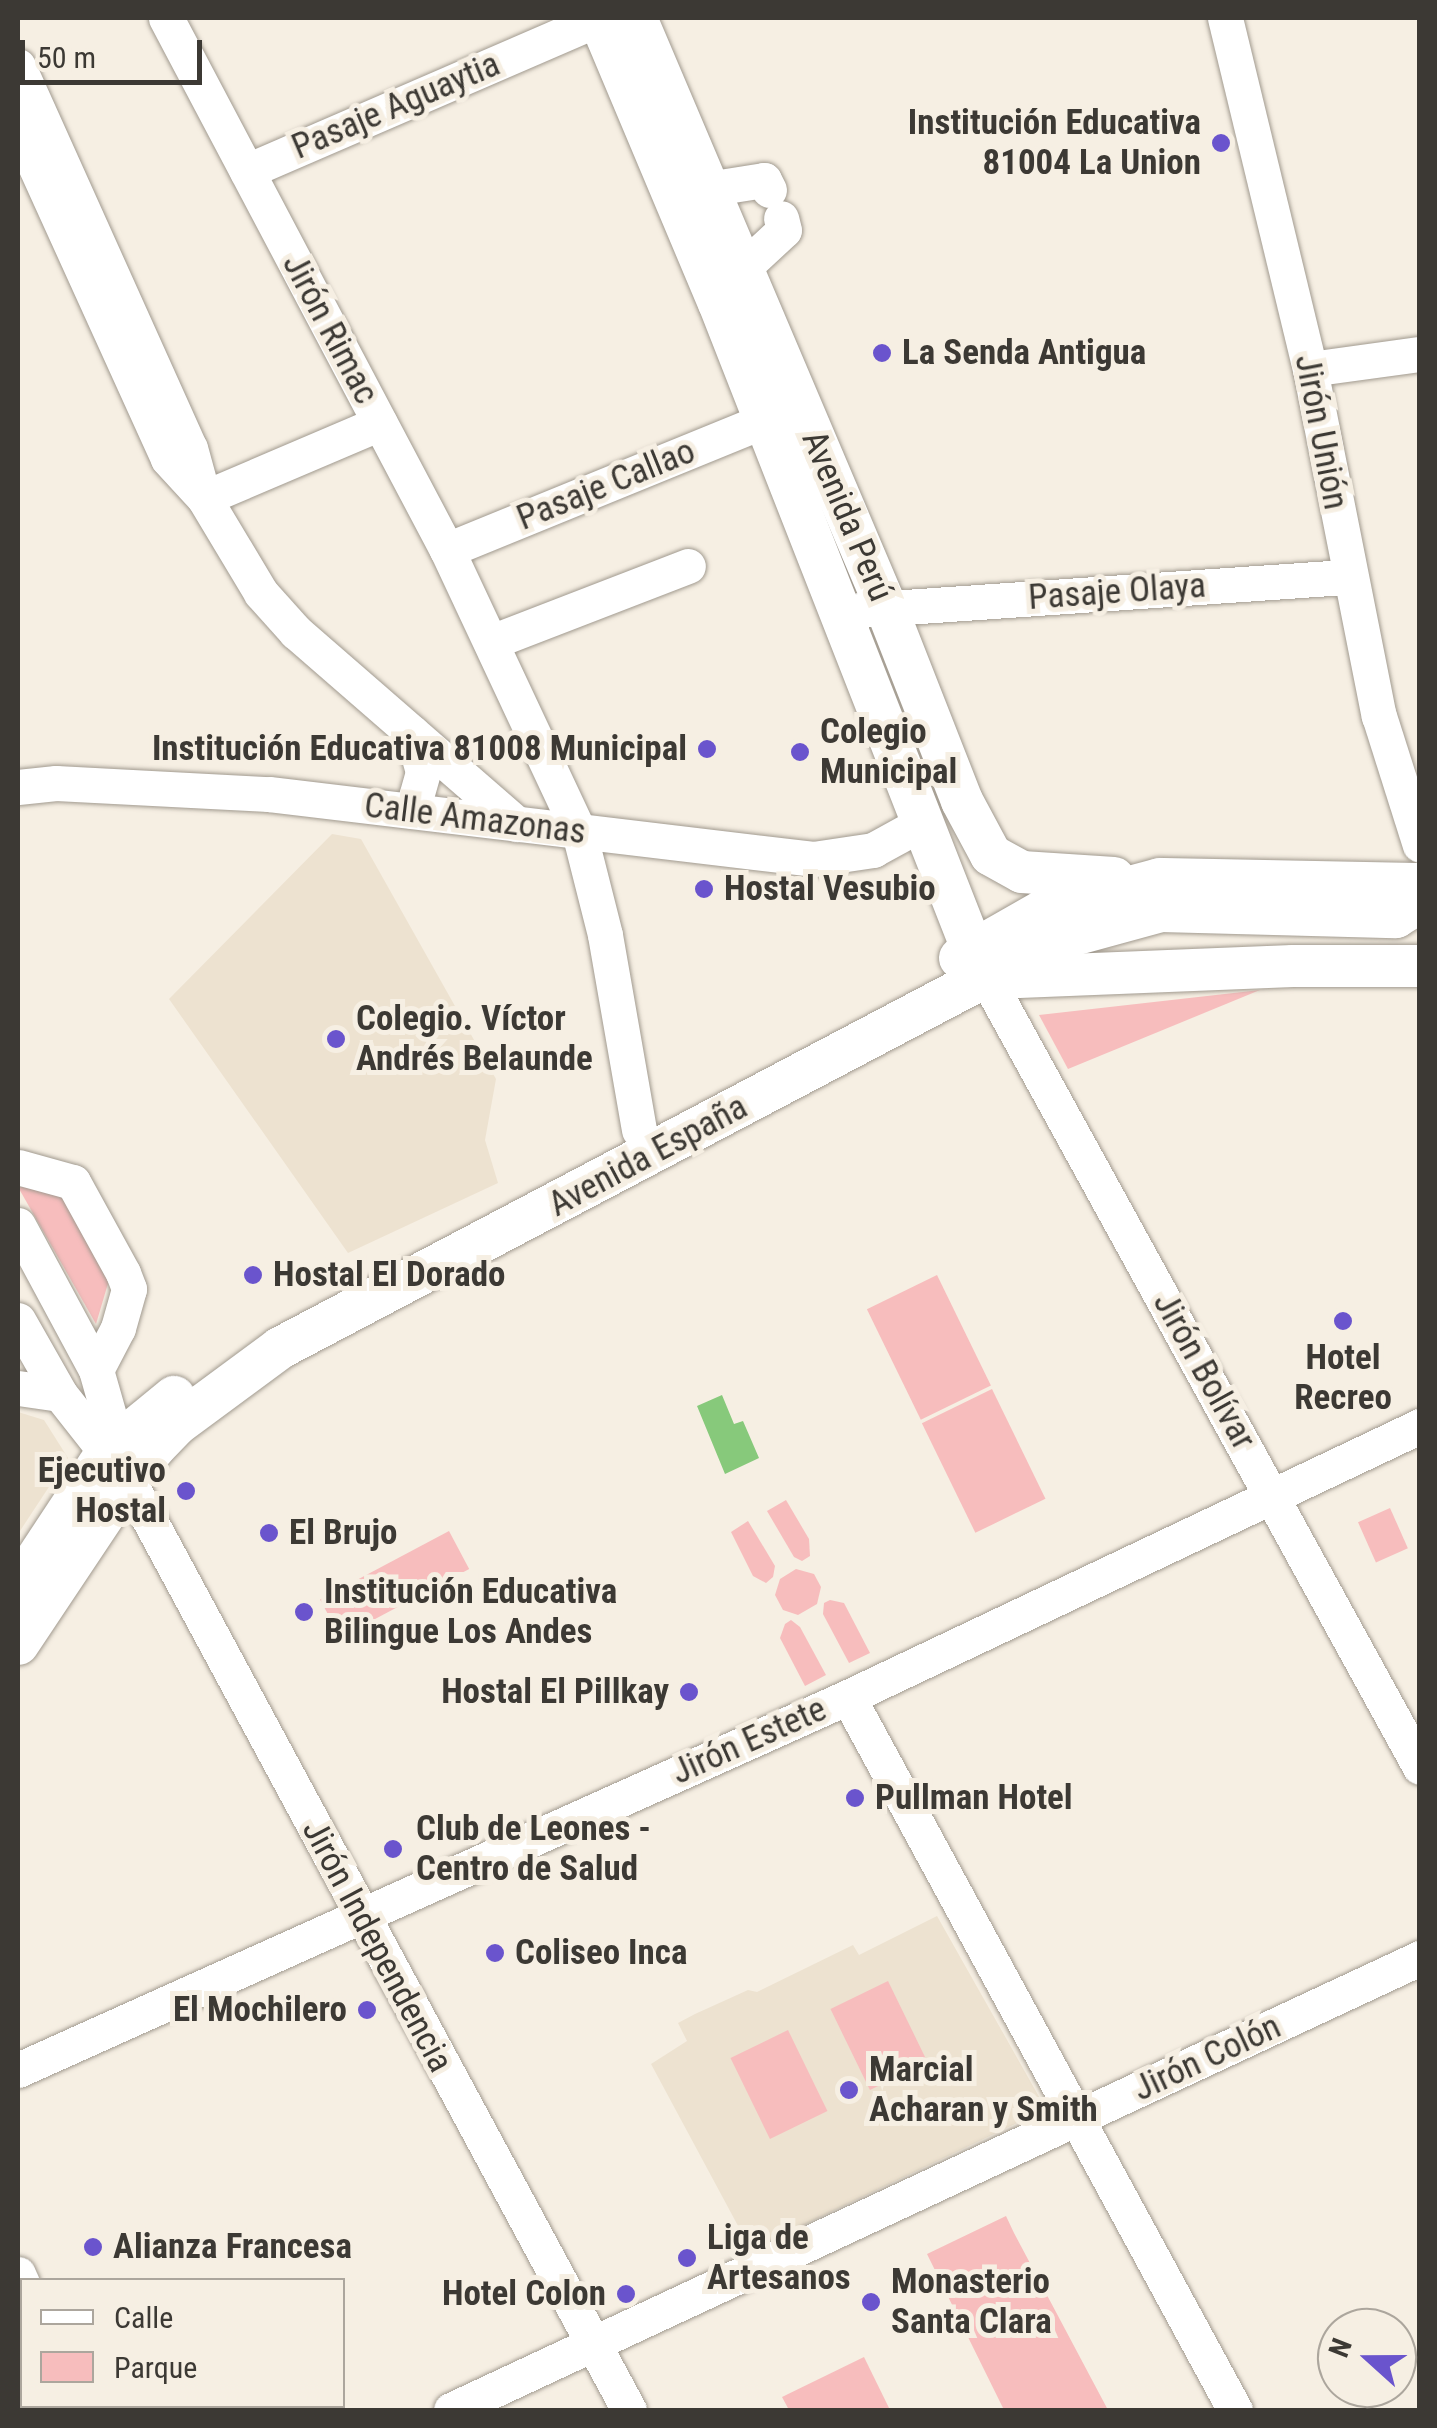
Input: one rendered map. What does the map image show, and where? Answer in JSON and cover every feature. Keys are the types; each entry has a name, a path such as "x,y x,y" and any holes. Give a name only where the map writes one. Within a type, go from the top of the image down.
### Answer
{"main road":[{"name":"Avenida Perú","path":"599,18 737,286 886,607 962,801 991,855 1022,872 1160,879"},
{"name":"Avenida Perú","path":"636,18 690,190"},
{"name":"Avenida Perú","path":"737,286 765,420 978,965"},
{"name":"Avenida España","path":"18,1644 117,1458 176,1426 280,1348 978,965 1044,910 1160,879 1420,884"},
{"path":"978,965 1161,911 1396,916 1420,902"},
{"name":"Avenida España","path":"18,1588 117,1458 258,1334 639,1130 978,965 1420,966"}],"street":[{"name":"Jirón Rimac","path":"166,18 447,550 502,638 579,832 604,935 639,1130"},
{"name":"Pasaje Aguaytia","path":"247,171 599,18"},
{"name":"Jirón Unión","path":"1226,18 1310,368 1378,716 1420,845"},
{"path":"18,66 190,448 204,498"},
{"path":"18,128 168,459 204,498 273,606 517,824"},
{"path":"690,190 764,180 784,230 737,286"},
{"path":"1310,368 1420,354"},
{"name":"Pasaje Callao","path":"447,550 765,420"},
{"path":"204,498 380,423"},
{"path":"502,638 688,566"},
{"name":"Pasaje Olaya","path":"842,613 1348,577"},
{"path":"412,733 422,772 412,811"},
{"name":"Calle Amazonas","path":"18,787 56,783 269,794 813,860 873,850 924,822"},
{"name":"Jirón Bolívar","path":"978,965 1420,1767"},
{"path":"18,1167 73,1182 123,1274 128,1289 118,1328 96,1370"},
{"path":"18,1225 96,1370 117,1458"},
{"path":"18,1320 60,1394 117,1458"},
{"path":"18,1388 60,1394"},
{"name":"Jirón Estete","path":"18,2070 848,1697 1420,1426"},
{"name":"Jirón Independencia","path":"117,1458 629,2410"},
{"path":"848,1697 1234,2410"},
{"name":"Jirón Colón","path":"450,2410 1420,1958"}],"shaded area":[{"name":"Colegio. Víctor Andrés Belaunde","path":"332,834 361,839 496,1079 485,1140 498,1183 348,1253 169,999"},
{"path":"722,1395 734,1424 743,1421 759,1458 725,1474 697,1406"},
{"path":"18,1412 44,1420 68,1458 18,1534"},
{"name":"Marcial Acharan y Smith","path":"937,1916 1046,2109 751,2250 651,2064 687,2041 678,2023 695,2014 748,1990 757,1992 853,1945 859,1955"}],"green space":[{"path":"1260,990 1068,1069 1039,1015"},
{"path":"18,1187 68,1188 112,1270 96,1324"},
{"path":"937,1275 991,1386 921,1420 867,1309"},
{"path":"992,1389 1045,1499 975,1533 922,1423"},
{"path":"786,1500 809,1539 810,1556 802,1561 794,1557 767,1511"},
{"path":"1390,1508 1408,1548 1376,1562 1358,1522"},
{"path":"748,1521 775,1566 773,1577 766,1583 753,1576 731,1532"},
{"path":"449,1531 469,1569 340,1638 320,1600"},
{"path":"796,1569 814,1574 821,1587 817,1604 798,1615 783,1610 775,1595 780,1579"},
{"path":"824,1603 844,1603 870,1653 849,1663 823,1614"},
{"path":"791,1620 800,1627 826,1675 805,1686 780,1638 785,1624"},
{"path":"888,1981 927,2062 870,2090 830,2009"},
{"path":"788,2030 827,2111 770,2139 730,2058"},
{"path":"1006,2216 1108,2410 1004,2410 927,2254"},
{"path":"864,2357 890,2410 789,2410 782,2397"}],"place":[{"name":"Institución Educativa 81004 La Union","path":"1221,143"},
{"name":"La Senda Antigua","path":"882,353"},
{"name":"Institución Educativa 81008 Municipal","path":"707,749"},
{"name":"Colegio Municipal","path":"800,752"},
{"name":"Hostal Vesubio","path":"704,889"},
{"name":"Colegio. Víctor Andrés Belaunde","path":"336,1039"},
{"name":"Hostal El Dorado","path":"253,1275"},
{"name":"Hotel Recreo","path":"1343,1321"},
{"name":"Ejecutivo Hostal","path":"186,1491"},
{"name":"El Brujo","path":"269,1533"},
{"name":"Institución Educativa Bilingue Los Andes","path":"304,1612"},
{"name":"Hostal El Pillkay","path":"689,1692"},
{"name":"Pullman Hotel","path":"855,1798"},
{"name":"Club de Leones - Centro de Salud","path":"393,1849"},
{"name":"Coliseo Inca","path":"495,1953"},
{"name":"El Mochilero","path":"367,2010"},
{"name":"Marcial Acharan y Smith","path":"849,2090"},
{"name":"Alianza Francesa","path":"93,2247"},
{"name":"Liga de Artesanos","path":"687,2258"},
{"name":"Hotel Colon","path":"626,2294"},
{"name":"Monasterio Santa Clara","path":"871,2302"}]}
